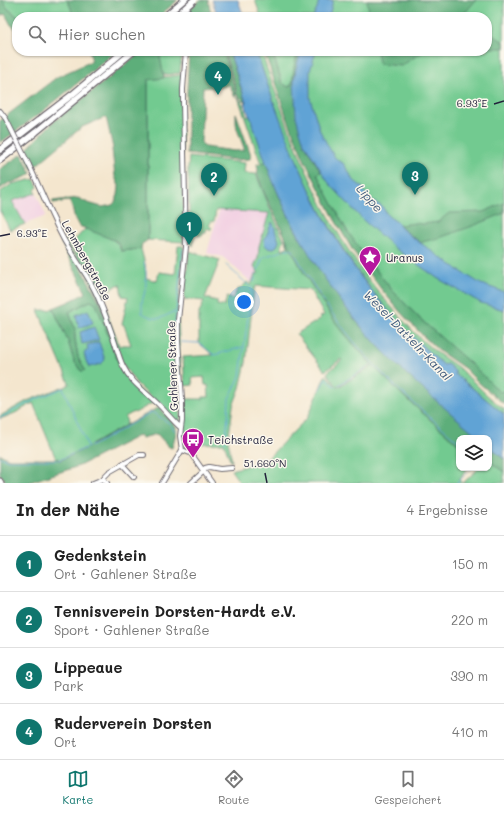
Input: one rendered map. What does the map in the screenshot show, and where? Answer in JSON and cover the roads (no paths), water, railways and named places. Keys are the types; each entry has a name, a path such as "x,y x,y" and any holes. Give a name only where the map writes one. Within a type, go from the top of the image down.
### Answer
{"highway":[{"path":"170,12 184,0"},
{"path":"180,12 194,0"},
{"path":"0,150 73,94 118,56"},
{"path":"0,160 128,56"}],"street":[{"path":"187,0 188,12"},
{"name":"Gahlener Straße","path":"182,450 180,436 182,399 178,320 186,247 183,102 186,56"},
{"name":"Lehmbergstraße","path":"0,111 6,119 65,240 79,262 99,300 110,327 122,366 139,387 181,428"},
{"path":"162,483 182,450 192,455 212,483"},
{"path":"93,483 105,481 105,476 109,472 139,455 144,455"},
{"path":"122,464 134,477"},
{"path":"191,483 204,471 205,468 232,468"}],"water":[{"path":"212,0 238,0 242,12 216,12"},
{"path":"319,0 333,0 330,12 315,12"},
{"name":"Wesel-Datteln-Kanal","path":"231,56 258,56 275,106 309,187 336,239 362,278 383,305 419,342 444,365 447,364 455,371 455,374 504,414 504,459 492,449 492,435 477,435 390,358 349,312 323,276 290,219 272,179 245,103 246,102"},
{"name":"Lippe","path":"300,56 314,56 310,71 310,98 320,131 332,153 337,160 343,163 352,179 362,187 364,192 374,202 382,206 388,216 397,222 401,228 412,237 481,284 504,292 504,310 481,303 437,278 396,249 363,220 328,182 304,143 299,128 296,116 294,82"},
{"path":"272,222 279,241 277,246 272,249 265,245 264,241"},
{"path":"88,310 93,323 79,328 76,315"},
{"path":"94,327 99,340 82,344 80,332"},
{"path":"99,342 105,360 101,364 89,367 84,353 88,350 87,345"}],"waterway":[{"path":"176,343 175,321 183,249"},
{"path":"285,249 293,250 311,282 331,312 378,369 397,388 456,439"},
{"path":"258,270 263,257 282,251"},
{"path":"144,261 146,283 142,302 142,313 152,318 161,318 175,312"},
{"path":"226,265 245,282"},
{"path":"254,282 256,274"},
{"path":"246,283 250,287"},
{"path":"225,442 229,398 240,376 252,287"},
{"path":"181,342 199,343 214,355 243,347"},
{"path":"337,386 371,365"},
{"path":"319,391 326,378 335,387"},
{"path":"0,418 32,401 63,388 88,447"},
{"path":"59,460 94,445 152,412 169,423 175,431"},
{"path":"184,436 187,443"},
{"path":"0,457 9,460 57,460"},
{"path":"457,483 469,471"}],"place":[{"name":"Ruderverein Dorsten","path":"218,95"},
{"name":"Lippeaue","path":"415,195"},
{"name":"Tennisverein Dorsten-Hardt e.V.","path":"214,196"},
{"name":"Gedenkstein","path":"189,245"},
{"name":"Uranus","path":"370,276"},
{"name":"Teichstraße","path":"193,458"}]}
